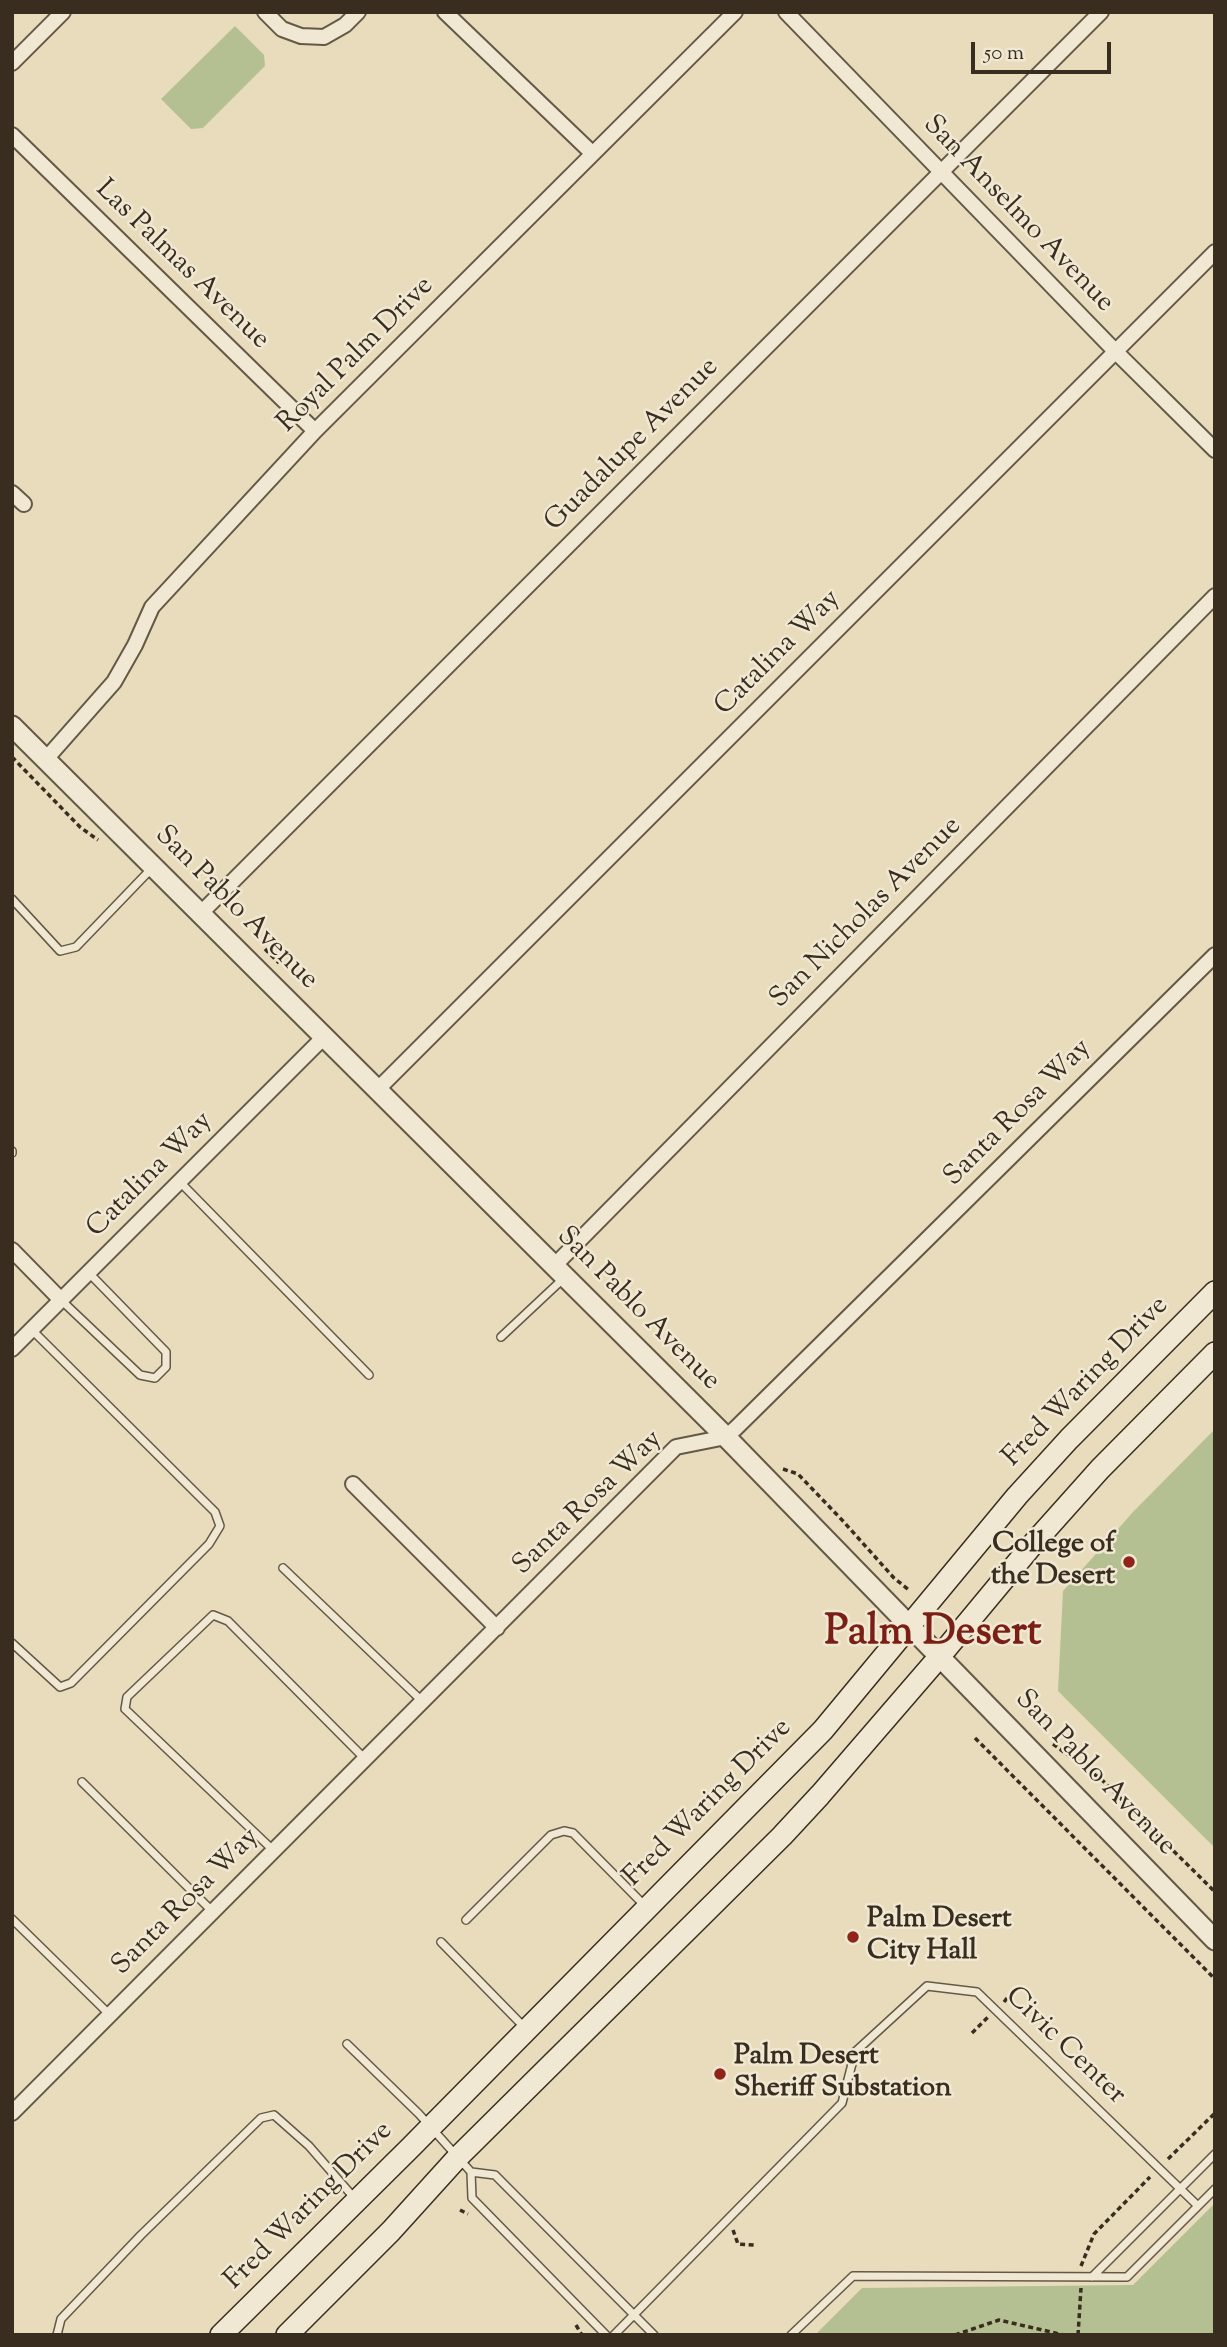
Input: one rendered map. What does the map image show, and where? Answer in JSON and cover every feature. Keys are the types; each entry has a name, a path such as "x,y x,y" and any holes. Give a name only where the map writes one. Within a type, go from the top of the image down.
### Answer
{"main road":[{"name":"Fred Waring Drive","path":"221,2335 822,1730 1060,1448 1215,1292"},
{"path":"287,2335 391,2231 465,2164 782,1836 1100,1469 1215,1353"}],"street":[{"path":"12,63 63,12"},
{"path":"265,12 282,29 301,36 324,37 358,12"},
{"path":"445,12 592,153"},
{"name":"Royal Palm Drive","path":"46,759 114,682 152,607 315,431 735,12"},
{"name":"San Anselmo Avenue","path":"786,12 1116,352 1215,450"},
{"name":"Guadalupe Avenue","path":"200,914 1101,12"},
{"name":"Las Palmas Avenue","path":"12,135 315,431"},
{"name":"Catalina Way","path":"377,1090 1215,252"},
{"path":"12,493 24,504"},
{"name":"San Nicholas Avenue","path":"559,1272 1215,596"},
{"name":"San Pablo Avenue","path":"12,726 726,1437 1215,1940"},
{"name":"Santa Rosa Way","path":"12,2113 676,1447 726,1437 1215,955"},
{"name":"Catalina Way","path":"12,1349 324,1037"},
{"path":"12,1250 61,1300"},
{"path":"353,1485 497,1628"}],"lane":[{"path":"12,899 60,951 76,947 153,867"},
{"path":"180,1182 369,1375"},
{"path":"501,1337 559,1272"},
{"path":"61,1300 140,1375 155,1378 166,1367 166,1352 89,1273"},
{"path":"12,1643 60,1687 71,1683 209,1544 220,1526 215,1512 32,1330"},
{"path":"283,1568 423,1702"},
{"path":"274,1851 125,1709 127,1697 213,1615 228,1621 365,1759"},
{"path":"82,1782 213,1912"},
{"path":"466,1920 551,1835 564,1830 573,1833 647,1908"},
{"path":"12,1919 110,2015"},
{"path":"441,1942 526,2029"},
{"name":"Civic Center","path":"614,2335 842,2103 855,2052 927,1986 977,1992 1198,2206"},
{"path":"347,2044 465,2164 495,2175 654,2335"},
{"path":"57,2335 61,2319 141,2235 261,2118 274,2115 309,2146 356,2200"},
{"path":"1092,2277 1215,2154"},
{"path":"465,2164 472,2199 607,2335"},
{"path":"791,2335 853,2276 1127,2277 1215,2189"}],"path":[{"path":"1044,1737 1102,1780 1215,1892"},
{"path":"975,1738 1215,1979"},
{"path":"1078,2335 1081,2262 1094,2234 1215,2113"},
{"path":"955,2335 999,2320 1064,2335"}],"green space":[{"path":"235,26 264,55 265,66 203,128 191,129 161,99"},
{"name":"College of the Desert","path":"1215,1429 1215,1848 1058,1691 1063,1591 1133,1512"},
{"path":"1215,2203 1215,2335 815,2335 862,2288 1133,2285"}],"place":[{"name":"College of the Desert","path":"1129,1562"},
{"name":"Palm Desert City Hall","path":"853,1937"},
{"name":"Palm Desert Sheriff Substation","path":"720,2074"}],"district":[{"name":"Palm Desert","path":"933,1636"}]}
